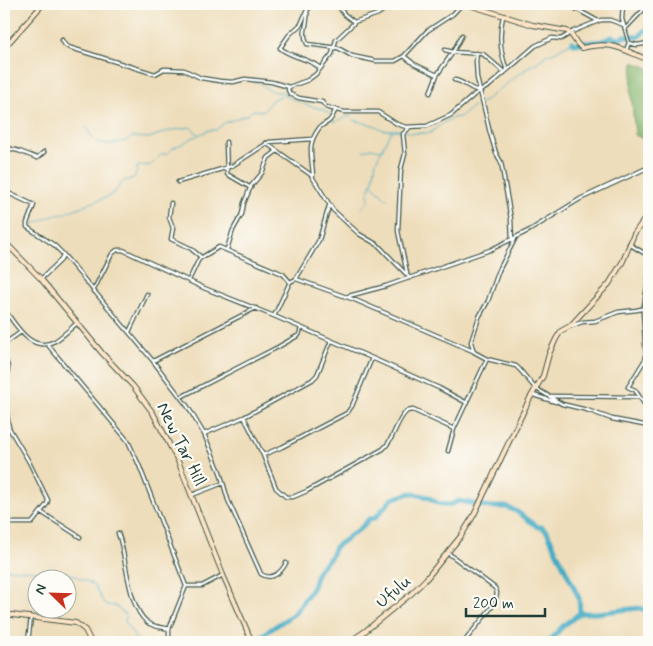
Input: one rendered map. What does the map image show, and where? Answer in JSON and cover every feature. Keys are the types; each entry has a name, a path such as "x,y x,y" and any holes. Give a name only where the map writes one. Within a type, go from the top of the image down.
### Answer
{"street":[{"path":"4,48 43,4"},
{"path":"276,4 290,5"},
{"path":"314,4 307,11 301,24 280,48 292,56 307,59 320,69"},
{"path":"338,4 344,14 354,22"},
{"path":"62,40 68,47 155,74 164,69 184,70 201,78 227,82 245,79 272,82 289,87 308,80 316,74 332,54 338,38 354,22 378,14 392,4"},
{"path":"307,11 307,21 304,30 306,42 309,44 321,44 339,48 352,56 376,61 395,61 404,56 428,31 453,14 462,4"},
{"path":"466,4 533,25 563,30 570,33 582,48 594,45 611,45 649,60"},
{"path":"567,4 598,21"},
{"path":"623,4 622,16 629,43 626,50"},
{"path":"625,28 649,4"},
{"path":"504,16 501,28 502,50 506,71"},
{"path":"289,87 288,90 293,96 320,101 326,107 344,112 378,112 397,124 410,128 427,126 443,120 489,86 524,58 535,46 552,38 563,39 570,33 598,21 610,20 624,24"},
{"path":"430,93 437,75 462,35"},
{"path":"629,43 637,45 649,43"},
{"path":"445,50 478,53 489,58 506,71"},
{"path":"478,53 476,71 484,111 496,153 501,162 511,219 512,240"},
{"path":"404,56 418,66 437,75"},
{"path":"454,80 480,91"},
{"path":"313,178 310,155 312,139 322,125 330,120 337,110"},
{"path":"409,276 398,230 401,169 405,154 403,134 410,128"},
{"path":"178,182 226,168 266,143 277,140 312,139"},
{"path":"226,142 226,168 228,176"},
{"path":"266,143 313,178 330,205 359,234 378,245 409,276"},
{"path":"4,147 20,150 37,158 44,152"},
{"path":"227,249 251,188 262,173 268,158 277,151"},
{"path":"345,297 385,287 409,276 456,263 512,240 580,199 649,167"},
{"path":"217,170 251,188"},
{"path":"4,191 34,205 27,227 54,245 63,254 181,397 204,434 228,500 260,574 267,577 274,576 282,570 286,563"},
{"path":"171,203 169,217 173,228 171,239 190,248 201,258"},
{"path":"274,316 290,282 296,279 319,240 330,205"},
{"name":"Ufulu","path":"349,642 411,594 461,536 474,514 531,395 543,376 549,354 556,339 609,284 623,260 634,234 649,213"},
{"path":"474,352 471,342 479,317 488,301 500,267 512,243 519,236"},
{"name":"New Tar Hill","path":"4,241 41,279 154,412 174,450 223,575 252,641"},
{"path":"630,244 649,256"},
{"path":"189,280 201,258 217,248 227,249 283,274 290,282"},
{"path":"93,292 112,254 118,250 123,250 372,358 439,388 467,403"},
{"path":"41,279 61,260 63,254"},
{"path":"649,273 642,322 645,333 646,360 628,387 635,390 649,411"},
{"path":"296,279 345,297 487,359 516,366 535,388 565,405"},
{"path":"129,332 147,294"},
{"path":"568,327 582,322 602,319 618,312 649,307"},
{"path":"153,361 256,308"},
{"path":"4,309 21,332 33,343 46,344 58,339 77,323"},
{"path":"181,397 278,348 299,335 301,328"},
{"path":"4,344 21,332"},
{"path":"204,434 244,417 315,378 331,341"},
{"path":"46,344 127,441 139,465 186,586 169,629 170,642"},
{"path":"4,355 8,368 5,415 9,428 48,498 48,502 32,523 4,523"},
{"path":"263,455 347,413 352,406 372,358"},
{"path":"448,452 454,429 487,359"},
{"path":"531,395 587,410 612,419 649,426"},
{"path":"548,396 639,397"},
{"path":"244,417 263,455 276,488 283,496 293,497 383,449 389,444 400,420 407,411 413,410 454,429"},
{"path":"192,495 223,483"},
{"path":"41,512 80,537"},
{"path":"118,533 123,546 128,578 138,611 147,622 169,629"},
{"path":"448,552 494,588 497,593 495,603 464,642"},
{"path":"186,586 202,586 223,575"},
{"path":"4,614 28,617"},
{"path":"28,642 31,618"},
{"path":"38,618 78,624 85,630 91,642"}],"green space":[{"path":"633,62 649,68 649,142 635,135 631,92"}],"waterway":[{"path":"572,42 575,44 602,41 612,37 620,39 624,36 639,37 644,31 649,29"},
{"path":"30,225 55,215 65,214 107,197 114,193 122,182 134,178 137,167 151,165 162,154 167,154 173,148 209,130 216,130 224,123 249,114 253,110 263,111 273,99 283,95 309,106 322,109 330,114 334,122 349,116 354,120 383,130 430,133 443,123 452,118 460,117 476,104 483,102 547,54 551,54 572,42"},
{"path":"254,82 259,82 273,91 284,92 286,96"},
{"path":"86,127 94,140 99,143 109,144 126,141 133,137 149,138 169,131 190,127 198,134"},
{"path":"363,151 371,148 380,150 392,131"},
{"path":"362,208 369,201 368,193 373,180 376,161 384,146"},
{"path":"371,184 387,199"},
{"path":"255,642 295,613 313,587 318,570 330,558 335,547 361,528 369,519 375,518 392,499 410,493 428,497 437,503 449,505 459,501 490,507 506,507 516,511 538,527 542,527 547,532 579,598 580,613"},
{"path":"4,569 58,571 69,573 94,585 103,602 107,605 115,606 125,614 125,622 138,642"},
{"path":"548,642 562,627 580,613 639,608 648,611 649,615"}]}
